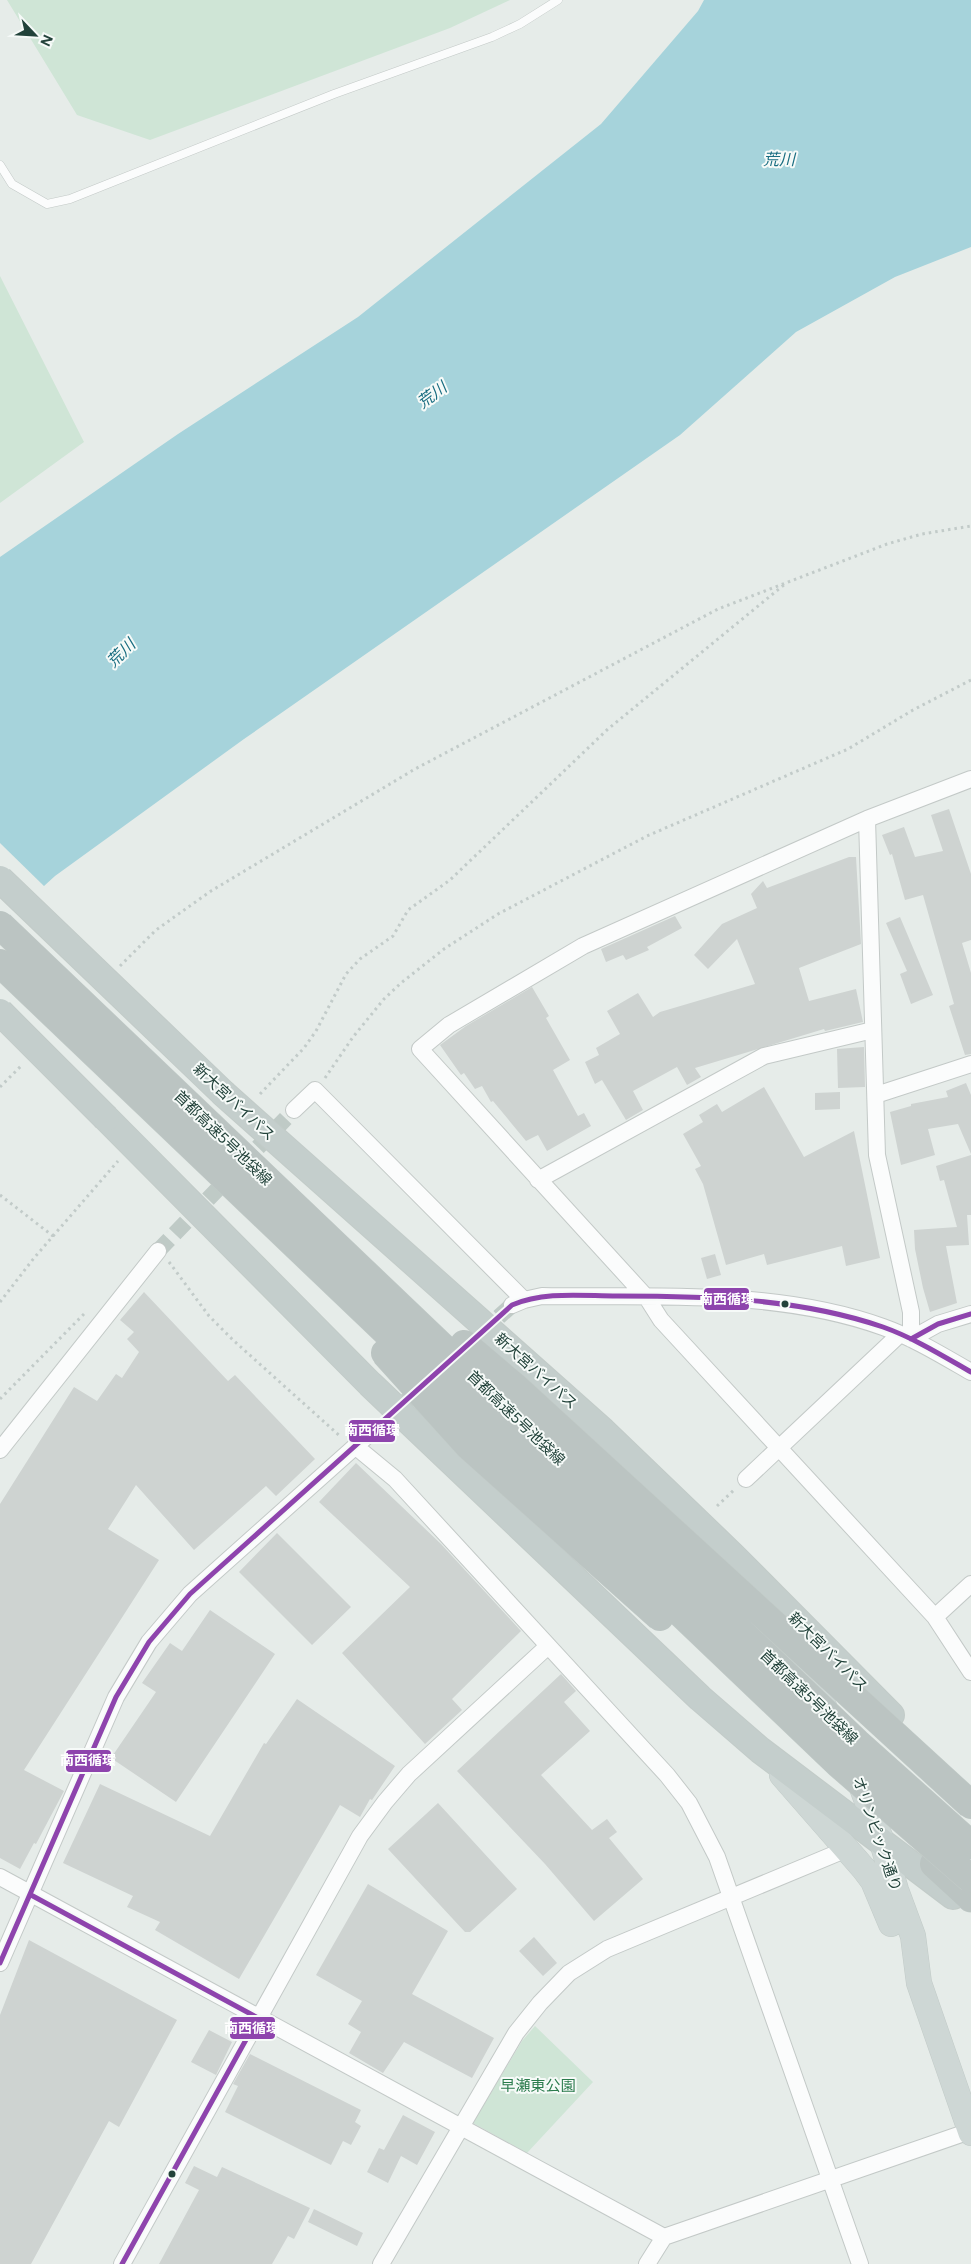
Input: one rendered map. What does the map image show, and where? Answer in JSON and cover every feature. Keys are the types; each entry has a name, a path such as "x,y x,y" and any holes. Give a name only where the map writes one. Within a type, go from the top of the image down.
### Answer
{"highway":[{"name":"新大宮バイパス","path":"0,880 224,1094 596,1424 732,1556 971,1796"},
{"name":"首都高速5号池袋線","path":"0,924 857,1743 971,1845"},
{"name":"首都高速5号池袋線","path":"0,963 839,1764 971,1879"},
{"path":"0,1012 134,1144 370,1384 700,1698 760,1750 971,1910"},
{"path":"258,1171 516,1388 971,1805"},
{"path":"240,1193 468,1446 971,1898"}],"main road":[{"name":"オリンピック通り","path":"732,1556 792,1651 847,1747 882,1842 896,1890 913,1936 919,1983 971,2132"},
{"path":"760,1750 873,1880 898,1944 919,1983"}],"street":[{"path":"971,779 867,819 583,946 449,1025 420,1049 646,1298 661,1320 935,1617 971,1672"},
{"path":"867,819 877,1155 912,1312 906,1337"},
{"path":"538,1180 764,1056 873,1030"},
{"path":"876,1096 971,1064"},
{"path":"294,1110 315,1090 518,1303 542,1296 729,1299 783,1303 848,1316 906,1337 971,1372"},
{"path":"0,1450 158,1251"},
{"path":"746,1480 780,1447 906,1337 938,1324 971,1314"},
{"path":"0,1963 116,1697 149,1642 190,1594 368,1435"},
{"path":"354,1446 395,1479 667,1775 689,1803 713,1849 732,1897 860,2264"},
{"path":"935,1617 971,1584"},
{"path":"122,2264 360,1836 409,1774 548,1646"},
{"path":"381,2264 516,2033 540,2003 569,1973 607,1949 847,1849"},
{"path":"0,1877 664,2237"},
{"path":"648,2264 664,2237 971,2132"}],"lane":[{"path":"0,165 12,184 47,204 70,199 334,94 492,37 520,24 558,0"}],"path":[{"path":"115,971 156,930 211,891 415,769 718,609 888,544 922,534 971,526"},
{"path":"260,1094 304,1048 346,974 360,960 393,936 408,910 450,880 608,729 788,582"},
{"path":"315,1090 384,999 426,962 498,914 647,836 848,749 913,710 971,680"},
{"path":"0,1088 28,1059"},
{"path":"0,1302 53,1236 134,1144"},
{"path":"0,1195 53,1236"},
{"path":"158,1251 167,1259 209,1316 233,1340 337,1434 354,1446"},
{"path":"0,1399 85,1314"},
{"path":"717,1506 746,1480"}],"green space":[{"path":"7,0 510,0 450,28 150,140 77,115"},
{"path":"0,276 84,442 0,503"},
{"name":"早瀬東公園","path":"535,2026 593,2082 527,2153 473,2123 522,2041"}],"water":[{"name":"荒川","path":"704,0 971,0 971,247 895,277 796,332 680,435 244,739 55,876 0,926 0,557 178,434 358,317 601,124 698,11"}],"pier":[{"path":"0,843 46,888 0,928"}],"building":[{"path":"949,809 971,874 971,940 962,943 971,973 971,1054 965,1055 949,1006 954,1004 923,895 905,900 892,854 890,855 882,835 904,827 915,857 943,851 931,815"},
{"path":"849,857 856,857 861,944 799,968 809,1001 856,989 863,1022 825,1031 824,1029 695,1068 701,1077 687,1085 677,1067 633,1091 643,1110 626,1120 602,1080 595,1084 585,1062 599,1055 596,1048 620,1034 607,1011 638,993 653,1017 660,1012 755,984 737,939 708,969 694,955 722,924 757,908 751,894 763,881 767,888"},
{"path":"675,916 682,928 647,947 649,950 626,960 623,955 606,962 601,949"},
{"path":"900,917 933,995 911,1004 900,974 907,971 886,923"},
{"path":"532,987 549,1016 546,1018 570,1060 553,1070 578,1116 584,1113 591,1126 547,1151 538,1135 526,1141 493,1101 491,1102 482,1086 475,1089 464,1073 461,1075 440,1045 466,1026"},
{"path":"864,1047 865,1087 838,1088 837,1049"},
{"path":"966,1083 971,1095 971,1154 958,1124 928,1129 935,1155 901,1165 890,1112 911,1106 911,1104 948,1097 946,1091"},
{"path":"764,1087 804,1157 854,1131 880,1258 846,1266 842,1246 767,1265 764,1254 726,1265 703,1184 695,1169 701,1166 683,1134 703,1122 699,1115 717,1104 722,1112"},
{"path":"840,1092 840,1109 815,1110 815,1093"},
{"path":"971,1155 971,1215 967,1215 969,1245 946,1246 957,1303 930,1312 915,1249 914,1230 957,1227 944,1180 940,1181 936,1166"},
{"path":"715,1254 721,1275 707,1279 701,1258"},
{"path":"144,1292 228,1381 235,1375 315,1459 276,1496 266,1486 194,1550 136,1485 108,1529 159,1560 24,1770 64,1791 36,1844 34,1843 20,1869 0,1858 0,1504 74,1387 97,1401 116,1374 122,1378 139,1352 127,1339 134,1332 120,1320"},
{"path":"356,1463 441,1544 521,1631 452,1699 462,1710 425,1744 342,1653 410,1587 319,1502"},
{"path":"277,1533 351,1607 312,1645 239,1572"},
{"path":"210,1610 275,1654 176,1802 111,1758 156,1692 142,1683 170,1643 182,1651"},
{"path":"561,1674 576,1691 564,1702 590,1731 541,1775 592,1830 607,1819 617,1832 609,1838 643,1879 594,1921 545,1864 457,1771"},
{"path":"297,1699 395,1766 372,1800 370,1799 360,1817 340,1805 239,1979 155,1930 160,1922 127,1907 133,1896 63,1863 100,1784 210,1836 264,1743 266,1744"},
{"path":"438,1803 517,1889 470,1932 465,1932 388,1849"},
{"path":"368,1884 448,1931 412,1994 494,2038 472,2078 404,2042 383,2073 349,2053 361,2032 348,2024 362,2001 316,1975"},
{"path":"534,1937 557,1963 543,1976 519,1951"},
{"path":"29,1940 177,2020 119,2127 109,2121 31,2264 0,2264 0,2015"},
{"path":"209,2030 232,2042 216,2075 191,2062"},
{"path":"250,2054 361,2110 355,2122 361,2126 351,2145 343,2141 331,2165 225,2112 238,2086 233,2084"},
{"path":"403,2115 435,2132 417,2165 401,2156 388,2183 367,2172 379,2148 384,2150"},
{"path":"194,2166 217,2177 222,2167 310,2208 294,2239 288,2236 272,2264 159,2264 199,2190 185,2183"},
{"path":"314,2209 363,2233 357,2246 308,2222"}],"tunnel":[{"path":"158,1251 294,1110"},
{"path":"481,1333 512,1305"},
{"path":"368,1435 424,1385"}],"transit line":[{"name":"南西循環","path":"0,1963 116,1697 149,1642 190,1594 512,1305 537,1298 577,1295 718,1298 785,1304 851,1317 895,1331 971,1372"},
{"name":"南西循環","path":"911,1339 938,1324 971,1314"},
{"name":"南西循環","path":"31,1895 258,2018 122,2264"}]}
